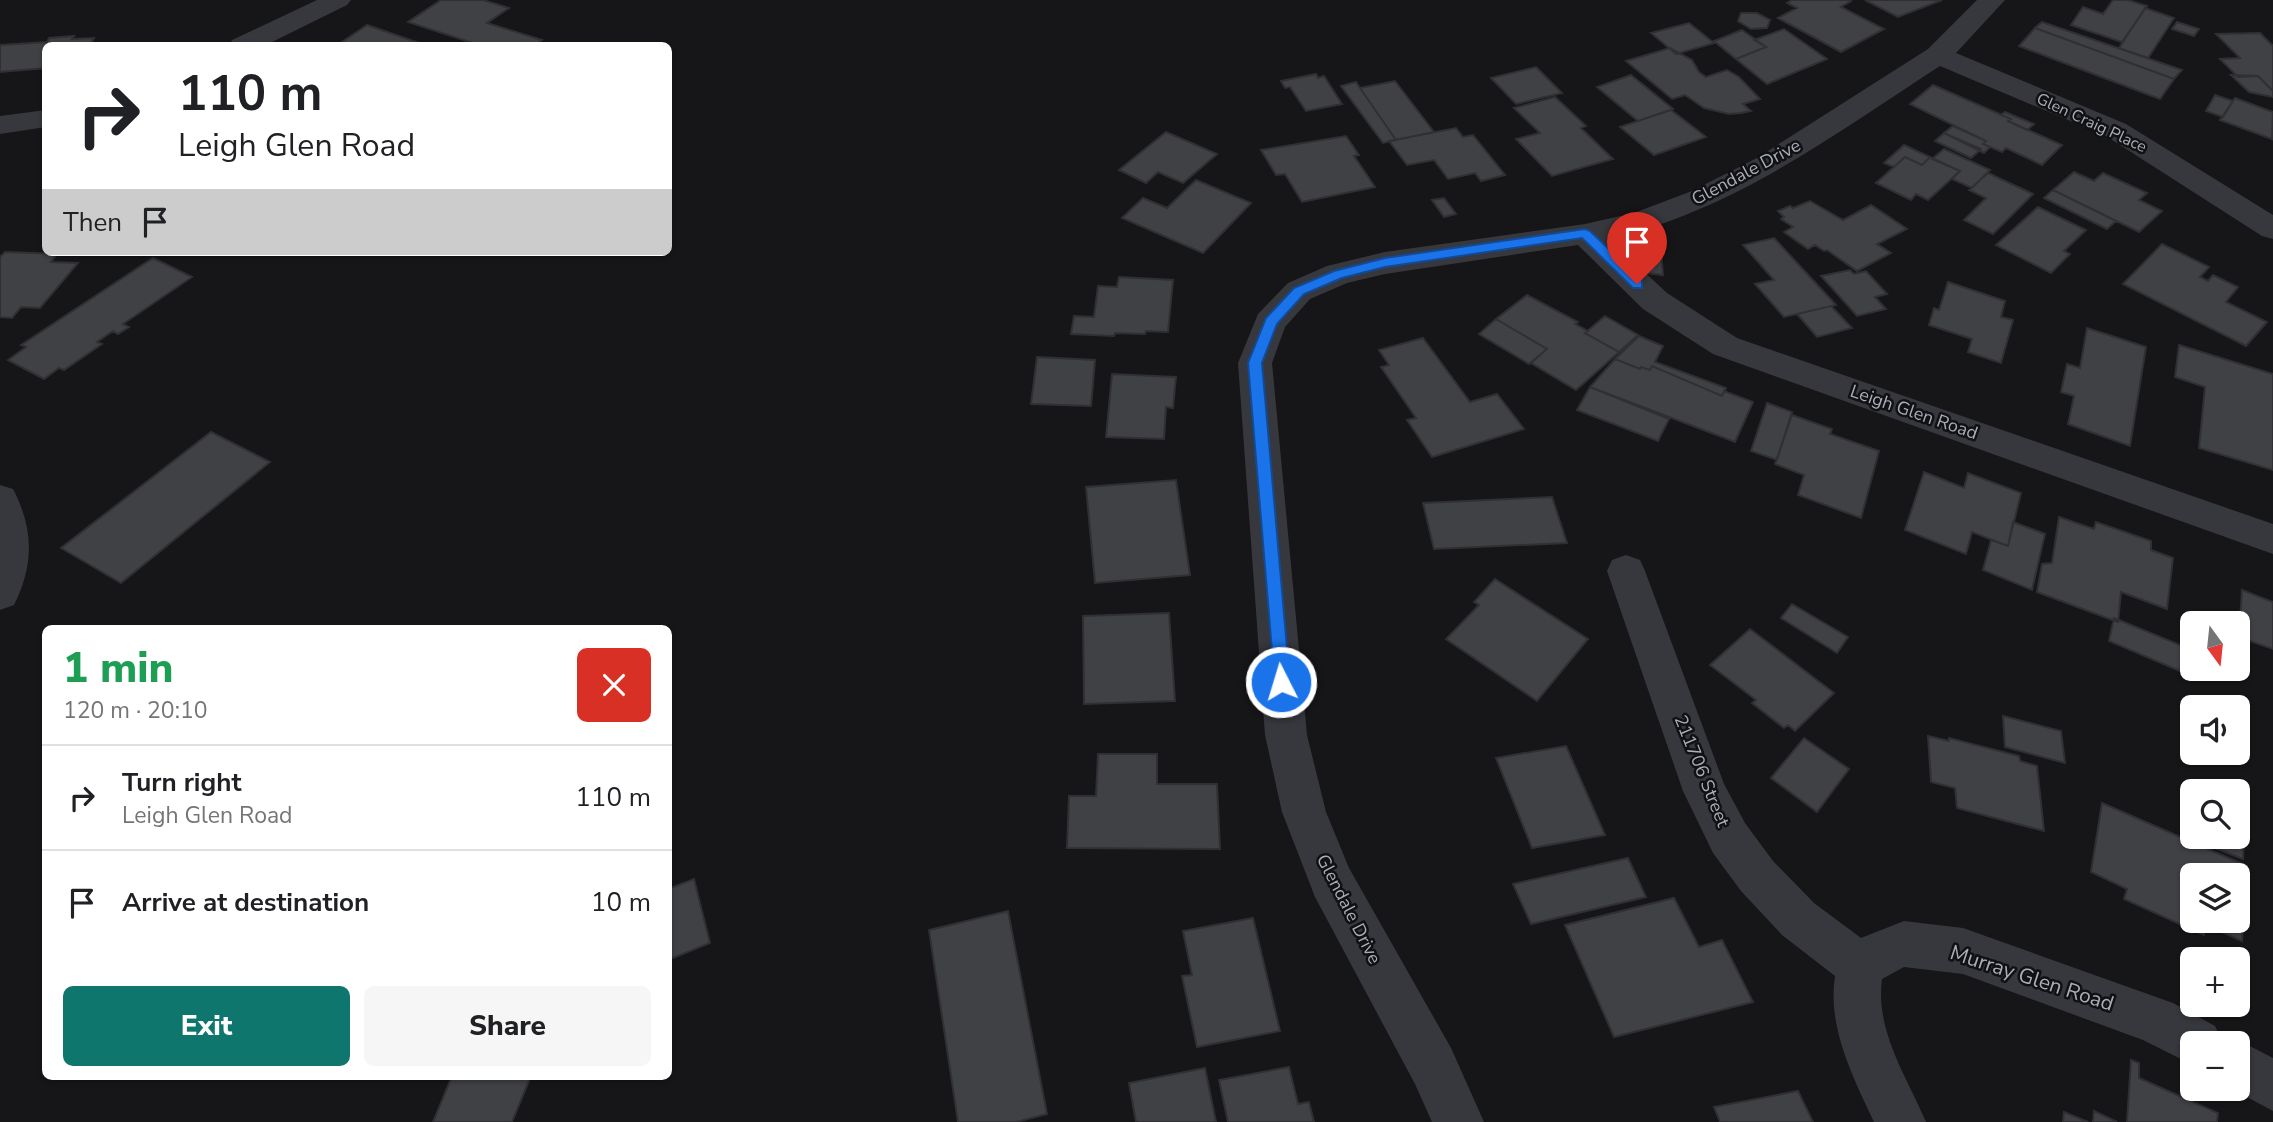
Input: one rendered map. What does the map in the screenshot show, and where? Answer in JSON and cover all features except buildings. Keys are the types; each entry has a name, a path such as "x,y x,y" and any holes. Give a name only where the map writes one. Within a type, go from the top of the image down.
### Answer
{"street":[{"path":"250,42 338,0"},
{"name":"Glendale Drive","path":"1458,1122 1433,1066 1331,881 1304,812 1286,735 1255,363 1270,322 1299,291 1338,274 1385,263 1585,234 1642,221 1703,198 1767,165 1938,55 1992,0"},
{"name":"Glen Craig Place","path":"1938,55 2116,130 2273,229"},
{"path":"0,125 42,119"},
{"name":"Leigh Glen Road","path":"1585,234 1655,301 1725,346 2273,539"},
{"path":"0,499 9,515 13,548 0,594"},
{"name":"211706 Street","path":"1626,571 1706,791 1729,838 1757,876 1798,919 1860,966"},
{"name":"Murray Glen Road","path":"1860,966 1886,948 1904,944 1963,951 2155,1020 2180,1033"},
{"path":"1860,966 1856,985 1857,1013 1867,1049 1900,1122"},
{"path":"2250,1072 2273,1086"}],"route":[{"path":"1281,682 1255,363 1270,322 1299,291 1338,274 1385,263 1585,234 1637,284"}]}
